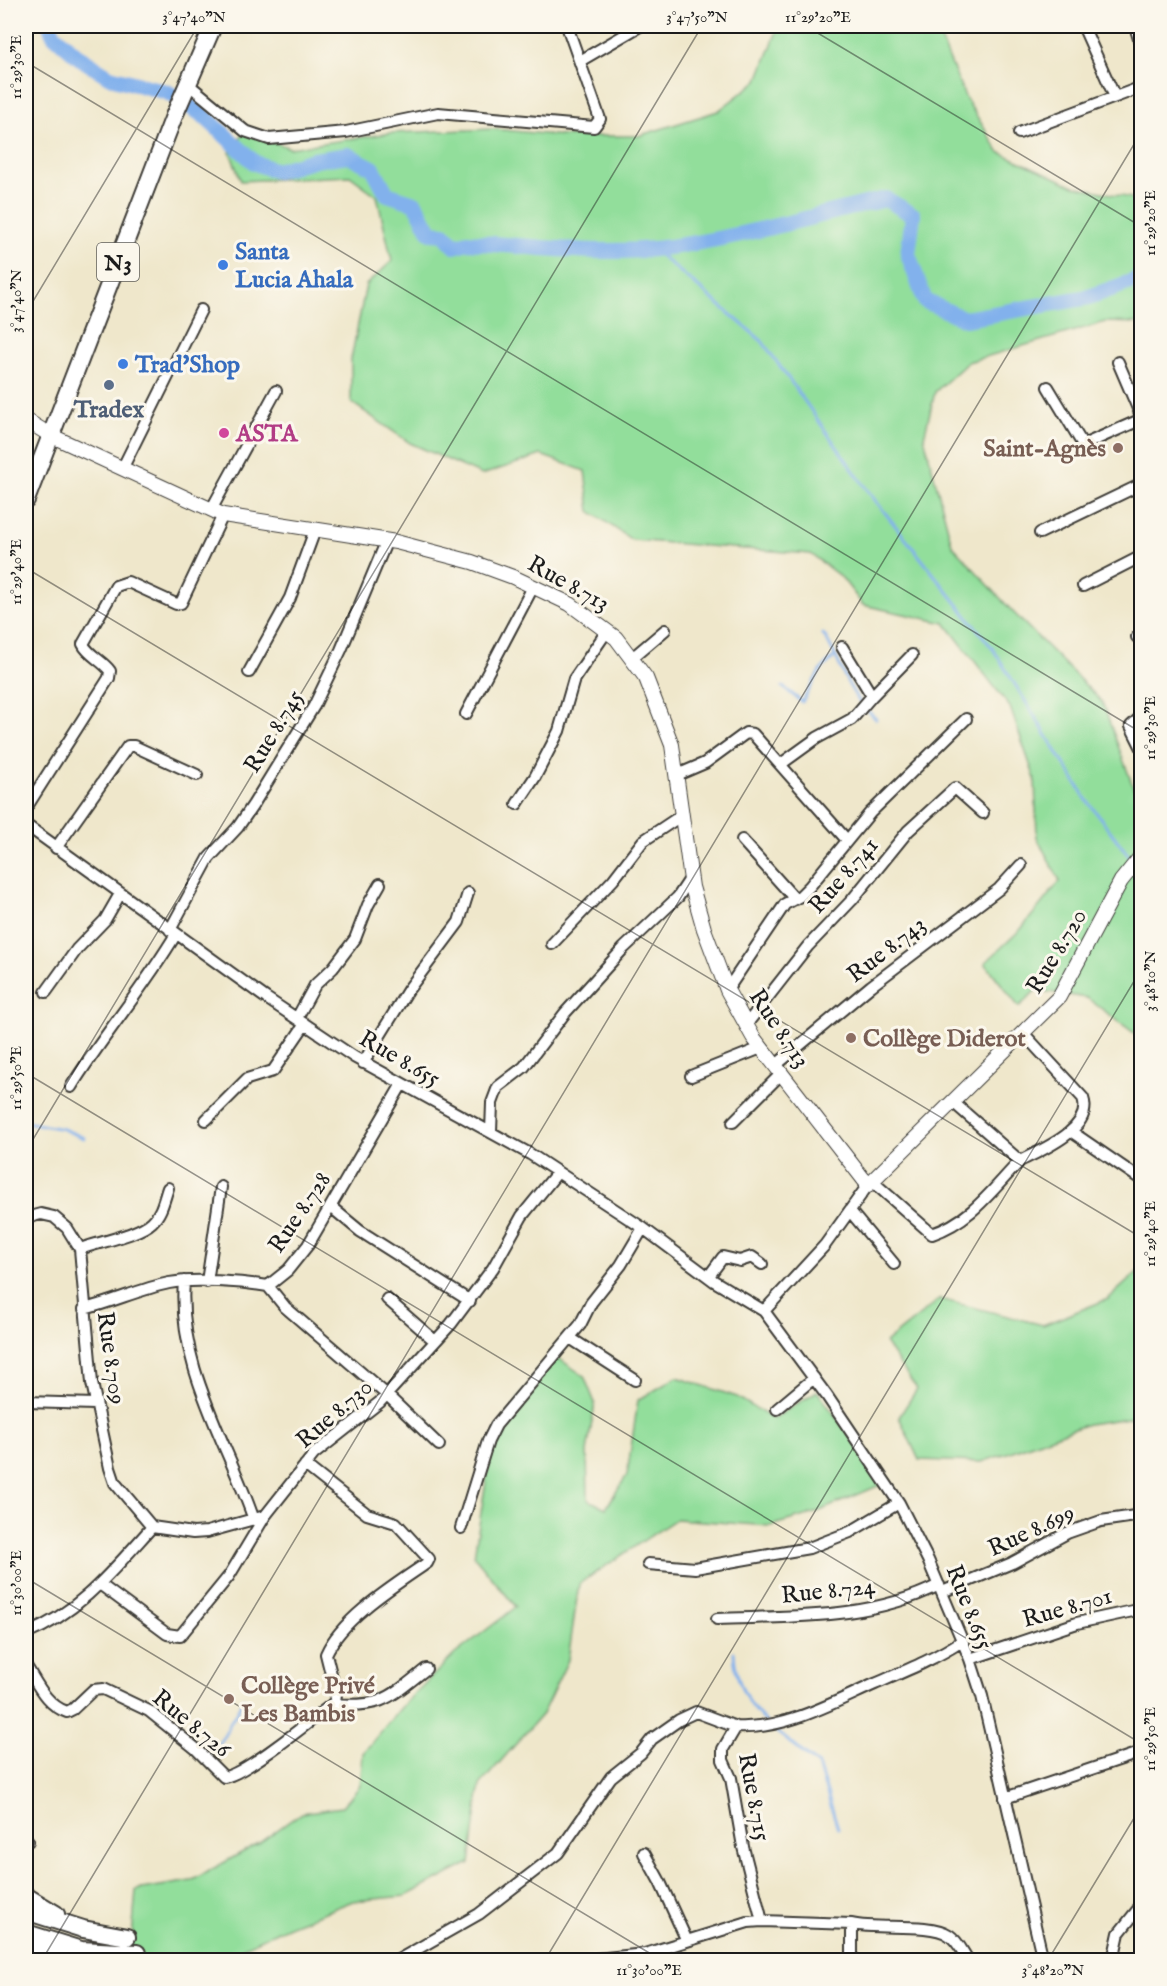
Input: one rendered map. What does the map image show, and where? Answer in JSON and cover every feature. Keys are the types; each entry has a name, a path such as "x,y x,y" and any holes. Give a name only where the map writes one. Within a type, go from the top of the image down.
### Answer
{"highway":[{"name":"N3","path":"26,500 188,84 213,26"},
{"path":"26,1896 83,1929"},
{"path":"26,1911 83,1929 127,1937"},
{"path":"26,1934 81,1950 136,1953 97,1960"},
{"path":"26,1947 76,1960"},
{"path":"26,1956 33,1960"}],"main road":[{"name":"Rue 8.713","path":"26,420 50,435 217,513 387,540 472,562 570,604 607,631 632,658 646,678 659,706 672,745 690,879 704,929 727,990 761,1048 870,1183"},
{"name":"Rue 8.720","path":"870,1183 1024,1034 1068,984 1137,860"}],"street":[{"path":"188,84 246,132 269,139 346,132 438,113 594,127 600,119 567,26"},
{"path":"580,61 640,26"},
{"path":"1083,26 1114,95"},
{"path":"1135,26 1141,47"},
{"path":"1019,134 1114,95 1142,87"},
{"path":"122,469 201,310"},
{"path":"1048,387 1083,445 1142,419 1136,390 1118,362"},
{"path":"26,808 109,678 110,671 85,649 83,644 116,586 128,582 176,604 181,603 217,513 276,391"},
{"path":"1040,533 1142,484"},
{"path":"249,672 290,598 315,530"},
{"name":"Rue 8.745","path":"71,1087 107,1030 153,972 209,858 238,827 254,805 314,706 341,650 387,540"},
{"path":"1083,586 1142,556"},
{"path":"466,714 533,587"},
{"path":"632,658 665,630"},
{"path":"517,804 535,777 559,731 574,679 607,631"},
{"path":"843,647 872,696"},
{"path":"781,764 817,738 852,719 912,655"},
{"path":"1142,716 1131,726 1142,748"},
{"path":"727,990 779,911 810,886 846,839 966,719"},
{"path":"677,775 705,763 749,732 781,764 831,825 846,839"},
{"path":"56,848 128,746 134,746 197,775"},
{"name":"Rue 8.741","path":"746,1025 808,946 852,900 908,831 955,788 983,813"},
{"path":"552,944 613,880 643,841 682,815"},
{"name":"Rue 8.655","path":"26,825 173,932 363,1063 491,1132 644,1228 709,1276 764,1311 814,1378 899,1503 940,1589 970,1659 988,1719 1042,1958"},
{"path":"742,840 795,899"},
{"name":"Rue 8.743","path":"733,1122 779,1069 871,986 999,890 1021,865"},
{"path":"491,1132 492,1103 498,1087 524,1067 565,1013 624,948 678,897 690,879"},
{"path":"206,1120 247,1079 273,1071 301,1021 315,985 333,968 355,939 368,905 380,884"},
{"path":"363,1063 408,990 459,922 468,893"},
{"path":"46,992 77,950 105,920 120,894"},
{"path":"764,1311 813,1259 870,1183 932,1234 948,1228 974,1211 1020,1161 1072,1132 1084,1110 1083,1098 1024,1034"},
{"path":"691,1076 761,1048"},
{"name":"Rue 8.728","path":"84,1309 130,1293 184,1281 268,1286 288,1270 308,1245 402,1084"},
{"path":"954,1103 1020,1161"},
{"path":"1072,1132 1142,1180"},
{"name":"Rue 8.730","path":"101,1585 167,1634 180,1636 229,1576 265,1516 314,1454 362,1418 387,1395 470,1301 493,1268 516,1225 557,1173"},
{"path":"207,1282 221,1187"},
{"path":"26,1218 41,1215 54,1217 67,1228 80,1248 139,1230 152,1222 161,1210 168,1188"},
{"path":"331,1207 360,1231 470,1301"},
{"path":"850,1212 894,1264"},
{"path":"461,1528 488,1441 496,1425 570,1338 644,1228"},
{"name":"Rue 8.709","path":"80,1248 84,1309 95,1404 115,1483 152,1527"},
{"path":"709,1276 723,1257 740,1261 752,1257 762,1264"},
{"path":"184,1281 182,1302 193,1368 213,1423 239,1477 254,1520"},
{"path":"268,1286 285,1307 387,1395 439,1445"},
{"path":"387,1299 435,1341"},
{"path":"570,1338 635,1380"},
{"path":"777,1409 814,1378"},
{"path":"26,1402 95,1404"},
{"path":"305,1465 367,1514 396,1523 427,1554 427,1563 388,1590 335,1637 326,1654 336,1694 332,1704 370,1705 395,1693 426,1669"},
{"path":"648,1563 695,1568 809,1548 850,1532 899,1503"},
{"name":"Rue 8.699","path":"940,1589 1012,1563 1076,1529 1101,1521 1142,1515"},
{"path":"26,1634 59,1619 101,1585 152,1527 200,1532 265,1516"},
{"name":"Rue 8.724","path":"717,1619 858,1613 940,1589"},
{"name":"Rue 8.701","path":"970,1659 1077,1623 1142,1609"},
{"name":"Rue 8.715","path":"762,1921 743,1847 731,1778 723,1760 723,1749 736,1727 748,1728 814,1712 900,1674 962,1641"},
{"name":"Rue 8.726","path":"26,1666 51,1704 58,1709 67,1712 93,1690 103,1689 149,1711 195,1748 224,1777 235,1774 332,1704"},
{"path":"398,1960 479,1914 558,1853 612,1777 659,1733 696,1712 736,1727"},
{"path":"1005,1798 1142,1752"},
{"path":"644,1853 660,1881 687,1941"},
{"path":"1113,1960 1119,1933 1139,1908 1142,1885"},
{"path":"586,1960 633,1957 748,1922 762,1921 852,1924 877,1929 894,1927 943,1931 958,1942 968,1960"},
{"path":"852,1924 852,1960"},
{"path":"1030,1960 1042,1958"}],"green space":[{"path":"779,26 919,26 937,30 966,99 999,152 1074,186 1141,200 1141,323 1105,322 968,362 935,392 924,437 952,545 1012,611 1102,702 1134,789 1141,798 1141,1038 1087,998 1036,990 1019,1007 985,963 1021,929 1060,881 1037,838 1035,779 1010,707 945,623 863,605 842,578 811,554 632,540 590,511 585,471 541,455 482,475 410,443 351,402 351,359 366,285 392,261 377,196 350,176 241,181 230,152 245,131 290,148 391,133 493,129 564,136 638,136 718,111 758,80"},
{"path":"1141,1269 1141,1416 1088,1424 982,1462 919,1460 899,1417 917,1389 885,1343 940,1299 1043,1325 1108,1299"},
{"path":"558,1358 584,1376 595,1403 587,1452 588,1500 606,1508 627,1475 638,1400 677,1377 737,1397 773,1419 817,1391 885,1483 815,1513 770,1526 676,1519 579,1584 568,1660 542,1714 480,1785 470,1863 406,1896 353,1901 289,1926 244,1947 231,1960 130,1960 136,1890 191,1881 259,1843 301,1813 342,1807 360,1786 363,1753 404,1704 455,1654 516,1607 474,1556 491,1450 521,1394"}],"waterway":[{"path":"50,26 54,35 80,58 110,77 167,92 203,115 255,163 277,171 314,160 348,155 373,168 387,194 415,203 431,233 444,234 455,246 467,242 608,251 654,249 741,234 886,199 913,215 908,254 925,301 965,319 1089,297 1142,278"},
{"path":"653,249 762,341 871,495 993,649 1086,799 1132,860"},
{"path":"823,634 861,703"},
{"path":"783,687 802,702 820,671 835,656"},
{"path":"865,708 876,719"},
{"path":"26,1122 63,1129 84,1138"},
{"path":"734,1652 739,1681 747,1699 766,1722"},
{"path":"228,1727 244,1699"},
{"path":"771,1727 818,1765 838,1828"},
{"path":"219,1744 227,1730"}],"place":[{"name":"Santa Lucia Ahala","path":"223,265"},
{"name":"Trad'Shop","path":"123,364"},
{"name":"Tradex","path":"109,385"},
{"name":"ASTA","path":"224,433"},
{"name":"Saint-Agnès","path":"1118,448"},
{"name":"Collège Diderot","path":"851,1038"},
{"name":"Collège Privé Les Bambis","path":"229,1699"}]}
